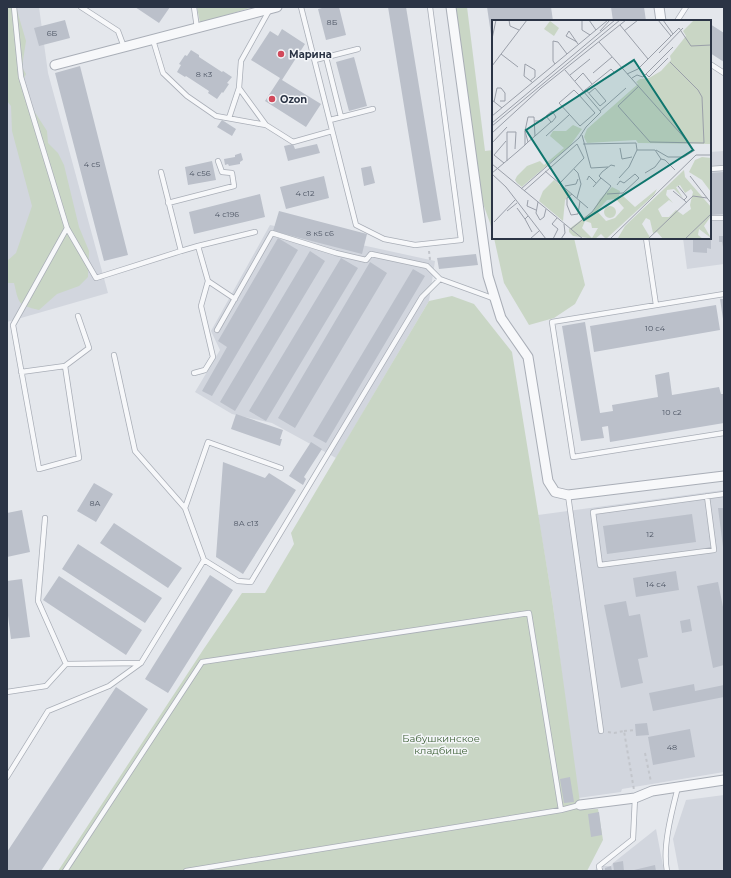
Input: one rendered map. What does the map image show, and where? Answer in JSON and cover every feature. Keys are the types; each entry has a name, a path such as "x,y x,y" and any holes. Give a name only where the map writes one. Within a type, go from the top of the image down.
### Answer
{"street":[{"path":"451,7 488,276 501,318 528,357 548,481 555,492 568,495 724,476"},
{"path":"659,7 661,20"},
{"path":"55,65 274,8"},
{"path":"580,805 635,798 652,791 724,780"}],"lane":[{"path":"14,7 21,77 67,228 96,278 180,251 255,232"},
{"path":"81,7 118,31 124,47"},
{"path":"194,7 197,28"},
{"path":"301,7 356,225 384,239 415,245 461,240 430,7"},
{"path":"677,20 686,7"},
{"path":"229,118 239,88 241,61 274,8"},
{"path":"153,40 163,73 187,96 216,116 266,125 293,142 332,131"},
{"path":"315,60 358,49"},
{"path":"326,57 341,117"},
{"path":"711,65 724,73"},
{"path":"239,88 266,125"},
{"path":"330,120 373,109"},
{"path":"168,203 234,186 232,173 222,172 218,161"},
{"path":"711,169 724,168"},
{"path":"161,172 180,251"},
{"path":"711,218 724,218"},
{"path":"64,366 79,458 39,469 12,325 67,228"},
{"path":"217,330 272,233 336,253 366,260 371,254 427,266 440,278 495,299"},
{"path":"646,239 656,305"},
{"path":"194,373 205,370 213,357 201,306 208,281 198,246"},
{"path":"114,355 135,450 186,508 204,560 238,581 251,582 422,298 440,278"},
{"path":"208,281 235,299"},
{"path":"724,294 552,322 573,457 724,433"},
{"path":"21,372 64,366 89,348 78,316"},
{"path":"186,508 208,442 281,468"},
{"path":"707,496 714,550 600,565 593,512 707,496 724,494"},
{"path":"568,495 601,731"},
{"path":"45,518 38,601 66,664"},
{"path":"7,777 48,711 109,686 141,663 204,560"},
{"path":"65,871 202,662 529,613 561,810"},
{"path":"7,692 46,686 66,664 141,663"},
{"path":"667,871 668,832 678,787"},
{"path":"600,871 598,866 633,839 635,798"},
{"path":"186,871 561,810 580,805"}],"path":[{"path":"428,243 430,268"},
{"path":"601,731 614,733 636,730"},
{"path":"624,731 635,798"},
{"path":"645,753 652,791"}],"shaded area":[{"path":"7,7 39,7 48,73 108,293 7,322"},
{"path":"724,151 724,264 687,269 683,239 711,239 711,152"},
{"path":"270,225 435,261 429,301 336,458 272,423 232,414 195,392 220,350 211,331"},
{"path":"724,490 724,772 622,789 621,792 578,798 552,599 538,515"},
{"path":"724,795 724,871 679,871 673,839 686,800"},
{"path":"656,829 664,871 594,871 599,866 611,866"}],"green space":[{"path":"7,7 16,7 26,41 22,67 26,74 21,85 25,97 47,131 48,143 58,153 64,165 79,227 89,251 88,277 79,286 57,294 39,310 23,305 18,299 14,283 7,283 7,261 16,253 32,206 12,131 11,106 7,101"},
{"path":"197,7 253,7 200,23"},
{"path":"454,7 467,7 485,151 492,150 492,231 480,195"},
{"path":"494,239 574,239 585,285 575,304 554,318 529,325 504,283"},
{"name":"Бабушкинское кладбище","path":"452,296 474,304 512,352 552,599 581,810 598,809 603,840 587,871 58,871 242,593 265,593 294,544 291,533 429,301"}],"building":[{"path":"135,7 170,7 159,23"},
{"path":"326,7 339,7 346,35 326,40 318,9"},
{"path":"388,7 406,7 441,220 423,223"},
{"path":"487,7 551,7 553,20 492,20 492,41"},
{"path":"611,7 644,7 646,20 613,20"},
{"path":"65,20 70,38 39,46 34,28"},
{"path":"711,25 724,33 724,62 711,54"},
{"path":"282,29 305,44 282,80 321,104 306,127 265,101 280,78 251,60 270,31 278,36"},
{"path":"191,50 199,55 199,57 232,77 227,83 229,84 223,93 222,92 217,99 208,93 209,91 177,72 181,65 179,64 185,55 187,56"},
{"path":"354,57 367,106 349,111 336,62"},
{"path":"80,66 128,255 104,261 55,73"},
{"path":"222,120 236,129 232,136 217,127"},
{"path":"293,144 295,149 317,144 320,153 288,161 284,146"},
{"path":"241,153 243,160 240,164 229,166 228,164 225,165 224,159 235,157 235,155"},
{"path":"212,161 216,180 188,185 185,167"},
{"path":"371,166 375,183 364,186 361,168"},
{"path":"724,172 724,214 711,215 711,173"},
{"path":"324,176 329,198 286,209 280,187"},
{"path":"260,194 265,217 194,234 189,212"},
{"path":"279,211 367,234 362,254 273,231"},
{"path":"719,236 724,236 724,247 722,242 719,242"},
{"path":"278,238 298,250 212,396 202,391 227,347 218,341"},
{"path":"693,239 711,239 711,249 707,248 707,253 693,252"},
{"path":"310,251 325,261 235,411 220,402"},
{"path":"476,254 478,265 439,269 437,258"},
{"path":"341,258 358,268 266,421 249,411"},
{"path":"370,262 387,273 295,428 278,418"},
{"path":"413,269 425,276 326,443 313,436"},
{"path":"720,299 724,299 724,319 723,319"},
{"path":"716,305 720,330 594,352 590,326"},
{"path":"585,322 600,413 613,411 612,405 658,397 655,375 669,372 672,395 719,387 721,394 724,394 724,423 610,442 608,426 602,427 604,438 581,441 562,326"},
{"path":"236,414 283,430 280,439 282,439 280,446 231,429"},
{"path":"311,442 322,449 304,477 306,479 303,485 289,476"},
{"path":"223,462 265,478 269,473 296,490 243,574 216,557"},
{"path":"94,483 113,494 96,522 77,511"},
{"path":"718,508 724,508 724,547 723,547"},
{"path":"22,510 30,552 7,557 7,513"},
{"path":"692,514 696,542 607,554 603,526"},
{"path":"114,523 182,568 168,588 100,543"},
{"path":"78,544 162,598 145,623 62,569"},
{"path":"676,571 679,590 636,597 633,578"},
{"path":"210,575 233,590 168,693 145,679"},
{"path":"59,576 142,630 126,655 43,600"},
{"path":"22,579 30,637 11,639 7,608 7,581"},
{"path":"718,582 724,612 724,665 713,668 697,586"},
{"path":"626,601 629,616 640,614 648,657 638,659 643,683 621,688 604,605"},
{"path":"690,619 692,631 682,633 680,621"},
{"path":"694,684 695,691 724,685 724,697 653,711 649,693"},
{"path":"116,687 148,709 41,871 7,871 7,852"},
{"path":"647,723 649,735 636,736 635,724"},
{"path":"690,729 695,757 653,765 648,737"},
{"path":"570,777 574,802 564,803 560,779"},
{"path":"599,812 602,835 591,837 588,814"},
{"path":"623,861 624,871 614,871 613,863"},
{"path":"655,865 656,871 634,871 634,870"},
{"path":"611,866 612,871 605,871 605,868"}],"place":[{"name":"Марина","path":"281,54"},
{"name":"Ozon","path":"272,99"}]}
